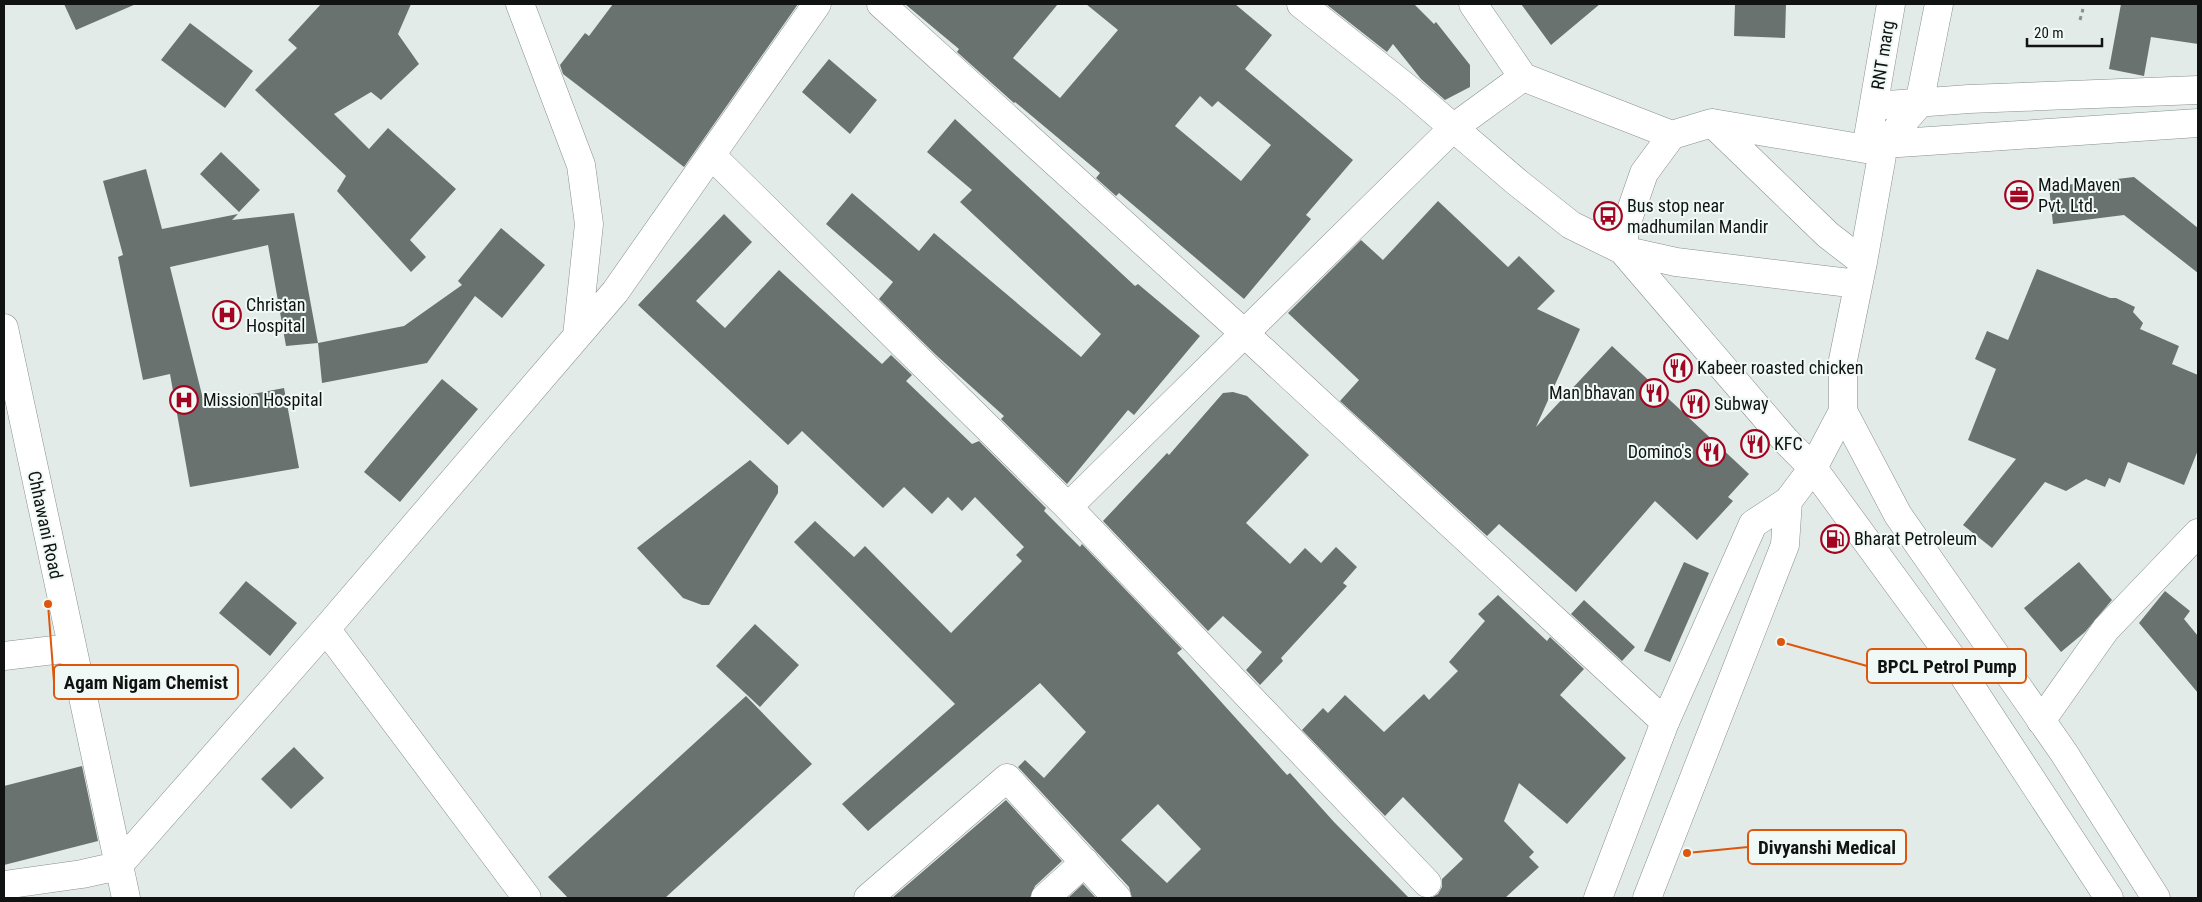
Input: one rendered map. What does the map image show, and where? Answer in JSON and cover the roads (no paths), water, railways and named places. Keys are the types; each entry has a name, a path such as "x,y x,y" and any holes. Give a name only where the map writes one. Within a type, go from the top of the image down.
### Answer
{"street":[{"path":"520,4 581,165 589,224 577,336"},
{"path":"4,885 82,874 118,866 326,629 615,292 817,4"},
{"path":"881,4 1245,334 1665,722"},
{"path":"1301,4 1571,225 1622,250 1676,262 1861,273"},
{"path":"1473,4 1524,77 1672,135"},
{"name":"RNT marg","path":"1843,410 1843,360 1861,273 1875,147 1874,106 1892,4"},
{"path":"1875,147 1920,104 1938,4"},
{"path":"1068,507 1453,128 1524,77"},
{"path":"1874,106 1969,99 2198,90"},
{"path":"1712,123 1828,235 1861,273"},
{"path":"2109,898 1952,658 1813,468 1786,442 1622,250 1626,225 1644,173 1672,135 1712,123 1875,147 2198,123"},
{"path":"711,155 1068,507 1427,883"},
{"name":"Chhawani Road","path":"4,328 126,898"},
{"path":"1598,898 1665,722 1754,524 1788,501 1813,468 1843,410"},
{"path":"1843,410 1898,515 2090,792 2156,898"},
{"path":"1647,898 1785,545 1788,501"},
{"path":"2042,721 2106,629 2198,533"},
{"path":"326,629 527,898"},
{"path":"4,656 71,648"},
{"path":"868,898 1007,778 1117,898"},
{"path":"1045,898 1085,862"}],"place":[{"name":"Mad Maven Pvt. Ltd.","path":"2019,195"},
{"name":"Bus stop near madhumilan Mandir","path":"1608,216"},
{"name":"Christan Hospital","path":"227,315"},
{"name":"Kabeer roasted chicken","path":"1678,368"},
{"name":"Man bhavan","path":"1654,393"},
{"name":"Mission Hospital","path":"184,400"},
{"name":"Subway","path":"1695,404"},
{"name":"KFC","path":"1755,444"},
{"name":"Domino's","path":"1711,452"},
{"name":"Bharat Petroleum","path":"1835,539"},
{"name":"Agam Nigam Chemist","path":"48,604"},
{"name":"BPCL Petrol Pump","path":"1781,642"},
{"name":"Divyanshi Medical","path":"1687,853"}]}
